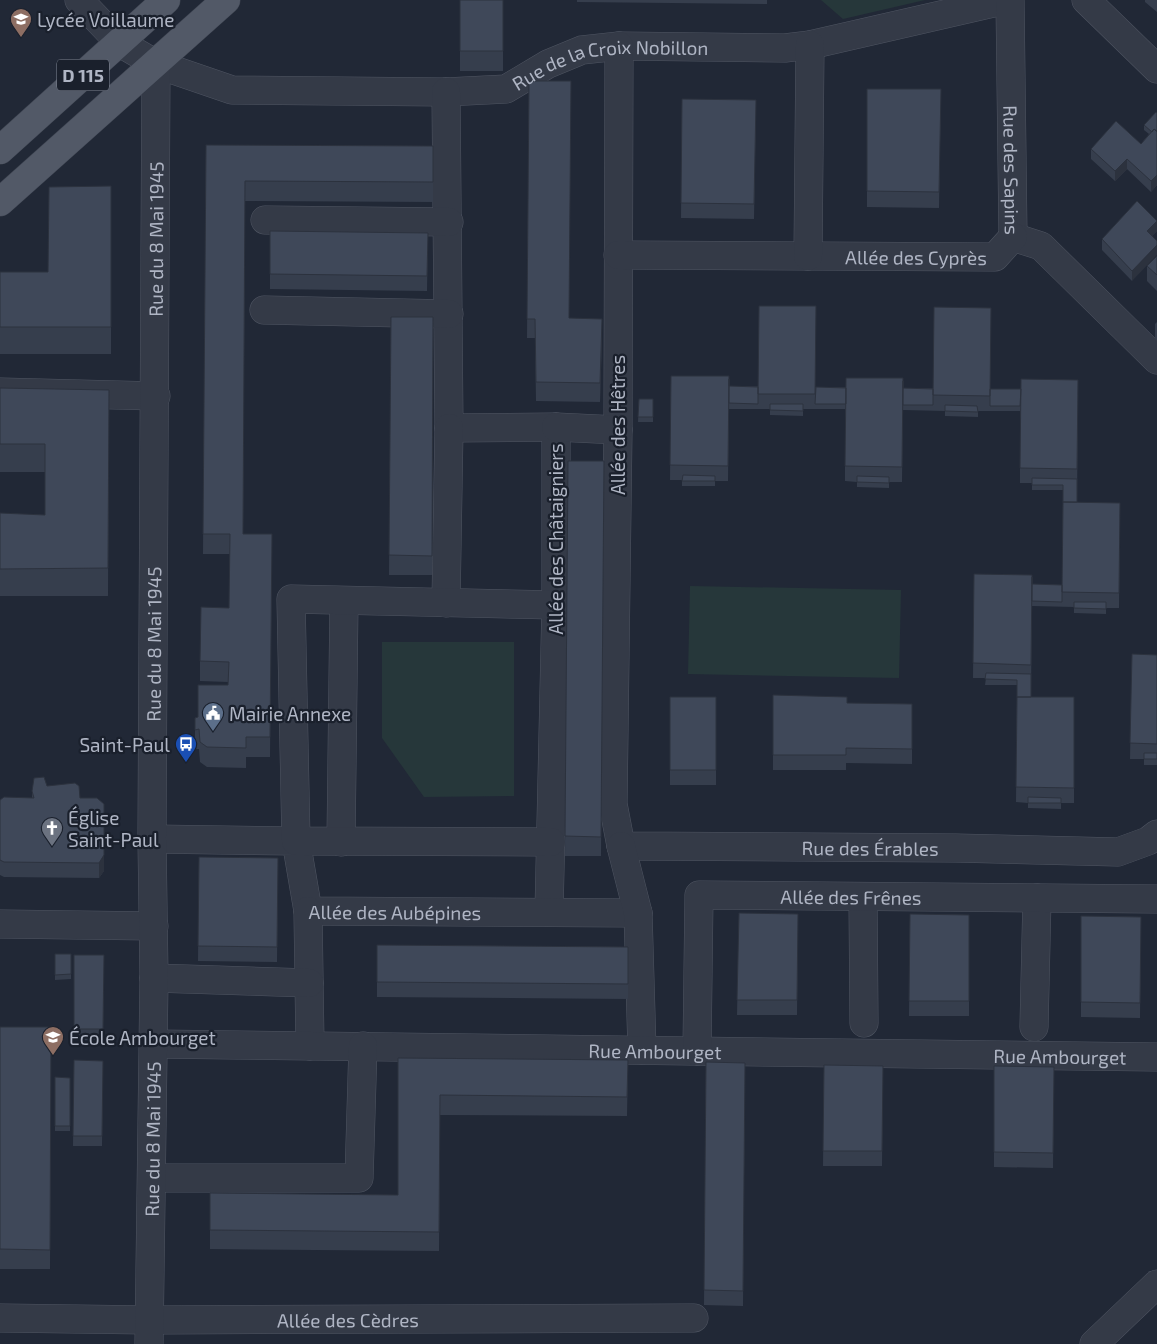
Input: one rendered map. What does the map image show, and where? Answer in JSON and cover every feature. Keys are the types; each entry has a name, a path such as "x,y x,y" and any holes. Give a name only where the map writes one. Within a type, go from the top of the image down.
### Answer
{"main road":[{"name":"D 115","path":"0,150 166,0"},
{"name":"D 115","path":"0,202 64,142 156,64 226,0"}],"street":[{"name":"Rue de la Croix Nobillon","path":"79,0 120,43 156,64 232,90 446,92 506,89 570,54 582,50 619,46 786,48 810,45 1008,0"},
{"name":"Rue des Sapins","path":"1008,0 1013,237 1041,246 1157,360"},
{"path":"1086,0 1157,69"},
{"path":"808,256 810,45"},
{"name":"Allée des Hêtres","path":"619,46 618,430 613,804 621,846"},
{"name":"Rue du 8 Mai 1945","path":"149,1332 154,1044 152,838 156,396 156,64"},
{"path":"446,92 449,314 446,603"},
{"path":"265,220 448,222"},
{"name":"Allée des Cyprès","path":"618,254 995,258 1013,237"},
{"path":"264,310 449,314"},
{"path":"0,392 156,396"},
{"name":"Allée des Châtaigniers","path":"449,428 556,428 556,605 549,912"},
{"path":"556,428 618,430"},
{"name":"Allée des Aubépines","path":"344,601 291,600 296,841 308,911 638,913"},
{"path":"341,842 344,601 556,605"},
{"name":"Rue des Érables","path":"621,846 955,848 1118,852 1148,841 1157,834"},
{"path":"152,838 341,842 551,842"},
{"path":"621,846 638,913 642,1050"},
{"name":"Allée des Frênes","path":"698,1051 699,895 1157,899"},
{"path":"863,897 864,1023"},
{"path":"1034,1026 1037,898"},
{"path":"308,911 310,1046"},
{"path":"0,924 154,926"},
{"path":"154,978 309,982"},
{"name":"Rue Ambourget","path":"154,1044 1157,1057"},
{"path":"152,1178 359,1178 362,1046"},
{"path":"1094,1344 1157,1284"},
{"name":"Allée des Cèdres","path":"0,1318 149,1332 694,1318"}],"shaded area":[{"path":"821,0 925,0 843,19"},
{"path":"690,586 901,590 899,678 688,674"},
{"path":"382,642 514,642 514,796 424,797 382,738"}],"building":[{"path":"460,0 503,0 503,51 460,51"},
{"path":"529,81 571,81 569,318 602,319 600,383 536,382 535,319 527,319"},
{"path":"867,89 941,89 939,192 867,191"},
{"path":"682,99 756,100 754,204 681,203"},
{"path":"1156,112 1157,131 1154,129 1152,132 1144,125"},
{"path":"1116,121 1141,144 1154,129 1157,132 1157,175 1151,181 1127,159 1115,171 1091,149"},
{"path":"206,145 433,146 433,182 245,181 243,534 272,534 270,737 246,737 246,748 207,747 200,742 199,729 195,730 195,718 198,717 198,685 228,685 229,662 200,661 201,607 229,608 230,534 203,534"},
{"path":"111,186 111,327 0,327 0,272 48,272 49,187"},
{"path":"1137,201 1157,221 1147,231 1157,241 1157,245 1132,271 1102,239"},
{"path":"270,231 428,233 427,276 270,274"},
{"path":"1157,256 1157,275 1147,266"},
{"path":"759,306 816,306 815,394 758,394"},
{"path":"934,307 991,308 990,396 933,395"},
{"path":"391,317 433,317 432,556 389,555"},
{"path":"671,376 729,376 728,466 670,465"},
{"path":"846,378 903,378 902,467 845,466"},
{"path":"1021,379 1078,380 1077,469 1020,468"},
{"path":"729,386 758,387 758,404 729,403"},
{"path":"816,387 846,388 846,404 815,404"},
{"path":"0,388 109,390 108,568 0,569 0,513 45,515 45,444 0,444"},
{"path":"903,388 933,389 933,405 903,405"},
{"path":"990,389 1021,389 1020,406 990,406"},
{"path":"639,399 653,399 653,417 638,417"},
{"path":"770,404 803,404 803,411 770,410"},
{"path":"945,405 977,406 978,412 945,411"},
{"path":"568,461 604,461 601,837 565,836"},
{"path":"683,475 715,476 715,481 682,481"},
{"path":"857,476 889,477 889,483 857,482"},
{"path":"1032,478 1077,479 1077,502 1063,502 1063,485 1032,485"},
{"path":"1063,502 1120,503 1119,593 1062,592"},
{"path":"974,574 1032,575 1031,665 973,663"},
{"path":"1032,584 1062,585 1062,602 1032,601"},
{"path":"1074,602 1106,602 1106,609 1074,608"},
{"path":"1132,654 1157,655 1157,744 1130,743"},
{"path":"986,673 1031,674 1031,697 1017,697 1017,680 985,679"},
{"path":"773,695 847,697 847,703 912,704 912,749 846,748 846,755 773,755"},
{"path":"670,697 716,697 716,770 670,770"},
{"path":"1017,697 1074,697 1074,788 1016,787"},
{"path":"1144,753 1157,753 1157,759 1144,759"},
{"name":"Église Saint-Paul","path":"44,777 47,786 75,783 79,786 80,798 97,798 104,804 104,855 99,863 4,862 0,860 0,800 4,797 34,798 32,791 34,778"},
{"path":"1028,797 1061,798 1061,803 1028,803"},
{"path":"199,857 278,858 277,947 198,946"},
{"path":"739,913 798,914 797,1000 737,1000"},
{"path":"910,914 969,915 969,1001 909,1001"},
{"path":"1081,916 1141,917 1140,1003 1081,1002"},
{"path":"377,945 628,947 628,984 377,982"},
{"path":"55,954 71,954 71,974 55,975"},
{"path":"74,955 104,955 103,1029 74,1029"},
{"path":"0,1027 51,1027 50,1250 0,1249"},
{"path":"398,1058 628,1060 627,1097 440,1095 439,1232 210,1230 210,1193 398,1195"},
{"path":"74,1060 103,1061 102,1136 73,1136"},
{"path":"706,1062 745,1063 743,1291 704,1290"},
{"path":"824,1065 883,1066 882,1151 823,1151"},
{"path":"994,1066 1054,1067 1053,1153 994,1152"},
{"path":"55,1077 70,1078 70,1126 55,1126"}],"place":[{"name":"Lycée Voillaume","path":"21,38"},
{"name":"Mairie Annexe","path":"213,732"},
{"name":"Saint-Paul","path":"186,763"},
{"name":"Église Saint-Paul","path":"52,847"},
{"name":"École Ambourget","path":"53,1056"}]}
